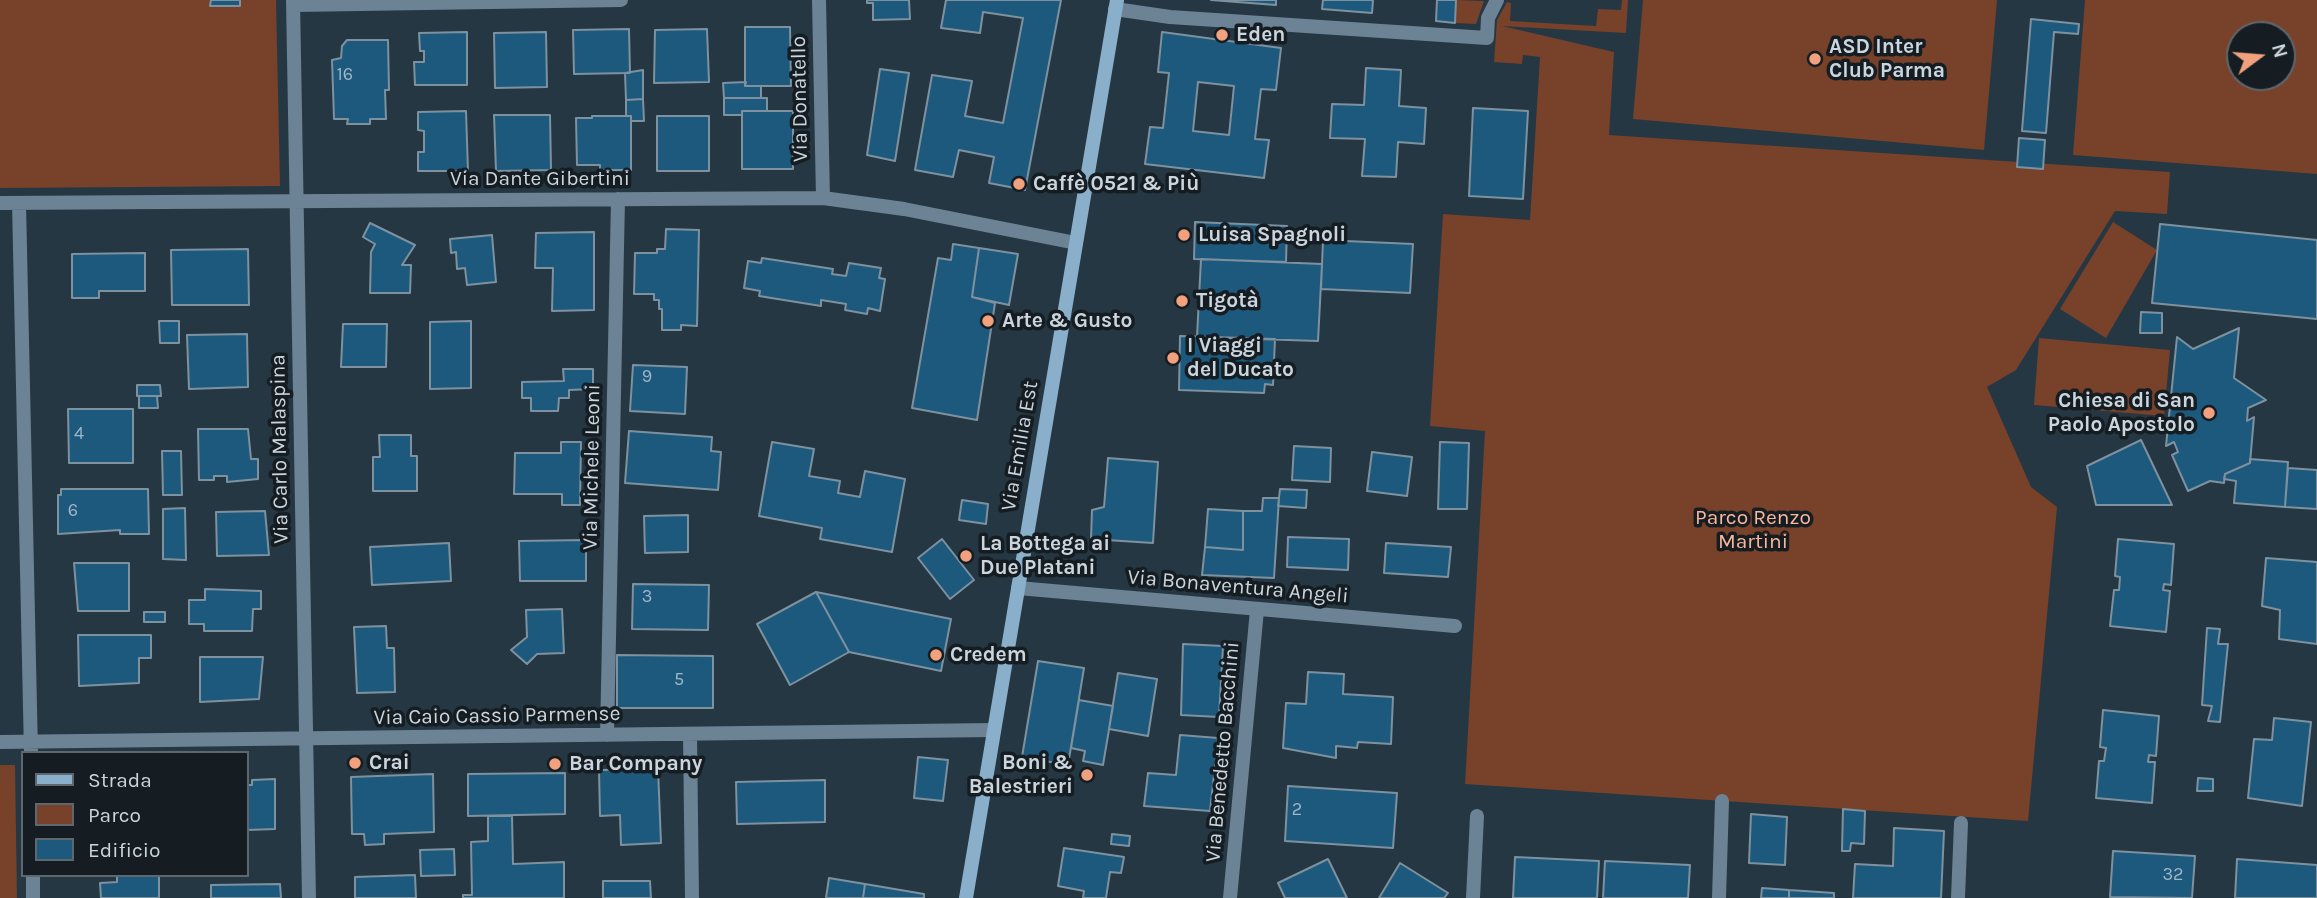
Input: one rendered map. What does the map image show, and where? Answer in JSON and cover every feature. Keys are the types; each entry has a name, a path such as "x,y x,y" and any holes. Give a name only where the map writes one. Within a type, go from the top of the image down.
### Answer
{"main road":[{"name":"Via Emilia Est","path":"966,898 1116,4"}],"street":[{"path":"294,3 621,0"},
{"name":"Via Donatello","path":"820,0 823,198"},
{"path":"1116,4 1170,17 1487,38 1488,18 1497,0"},
{"name":"Via Carlo Malaspina","path":"294,3 309,898"},
{"name":"Via Dante Gibertini","path":"0,203 823,198 904,209 1076,243"},
{"name":"Via Michele Leoni","path":"607,735 618,199"},
{"path":"19,203 31,747"},
{"name":"Via Bonaventura Angeli","path":"1018,588 1455,626"},
{"name":"Via Benedetto Bacchini","path":"1230,898 1256,610"},
{"name":"Via Caio Cassio Parmense","path":"0,742 31,747 306,738 994,730"},
{"path":"690,735 692,898"},
{"path":"1719,898 1722,801"},
{"path":"1473,898 1477,816"},
{"path":"1958,898 1961,823"},
{"path":"33,877 33,898"}],"green space":[{"path":"0,0 276,0 280,186 0,188"},
{"path":"1456,0 1484,1 1476,24 1455,23"},
{"name":"Parco Renzo Martini","path":"1622,0 1628,0 1626,33 1502,26 1614,52 1609,135 2170,172 2167,214 2115,211 2016,370 1987,387 2031,487 2057,507 2028,821 1465,784 1485,431 1430,426 1443,214 1530,220 1540,57 1523,55 1522,64 1494,62 1497,20 1507,2 1511,3 1510,21 1596,26 1598,9 1621,10"},
{"name":"ASD Inter Club Parma","path":"1643,0 1997,0 1984,150 1633,119"},
{"path":"2085,0 2317,0 2317,174 2073,155"},
{"path":"2113,222 2157,250 2106,338 2060,309"},
{"path":"2039,338 2170,350 2164,416 2034,405"},
{"path":"0,765 15,765 17,898 0,898"}],"building":[{"path":"211,0 240,0 240,6 210,6"},
{"path":"867,0 909,0 910,19 873,20 873,3 867,3"},
{"path":"946,0 1061,0 1025,190 989,183 994,157 959,150 953,177 915,170 932,75 972,81 965,116 1003,123 1023,18 983,12 980,33 941,28"},
{"path":"1211,0 1276,0 1276,5"},
{"path":"1323,0 1373,0 1372,13 1322,9"},
{"path":"1437,0 1456,0 1455,23 1436,21"},
{"path":"2031,19 2079,24 2078,34 2054,32 2046,133 2022,131"},
{"path":"745,27 790,27 791,86 745,86"},
{"path":"629,29 630,73 574,74 573,30"},
{"path":"707,29 709,82 654,83 655,30"},
{"path":"467,32 467,85 415,85 414,62 424,62 419,33"},
{"path":"546,32 547,87 495,88 494,33"},
{"path":"1162,32 1281,48 1276,90 1261,89 1255,139 1269,140 1264,178 1145,164 1150,127 1163,128 1169,73 1158,72","holes":["1198,82 1234,86 1229,135 1193,131"]},
{"path":"347,40 388,40 389,90 385,90 386,119 370,119 370,124 347,124 348,119 334,119 332,60 341,58 342,46"},
{"path":"1366,68 1401,70 1399,106 1426,108 1424,144 1398,142 1396,177 1362,176 1365,139 1330,138 1332,104 1364,105"},
{"path":"880,69 909,73 895,161 867,155"},
{"path":"643,70 643,99 626,100 625,73"},
{"path":"746,82 745,86 761,86 761,98 724,98 723,83"},
{"path":"724,98 767,98 767,111 742,111 742,115 724,115"},
{"path":"643,99 644,121 631,121 631,116 626,116 626,100"},
{"path":"1473,108 1528,111 1523,199 1469,196"},
{"path":"466,111 468,171 418,171 418,152 424,152 424,131 418,130 418,112"},
{"path":"742,111 793,111 793,169 742,169"},
{"path":"494,115 550,115 551,170 496,171"},
{"path":"631,116 631,170 600,170 600,165 577,165 576,118"},
{"path":"657,116 709,116 709,171 657,171"},
{"path":"2019,138 2045,140 2043,169 2017,167"},
{"path":"1195,222 1287,226 1286,262 1194,259"},
{"path":"370,223 415,245 402,265 411,265 410,293 370,293 371,252 375,244 363,237"},
{"path":"2160,224 2317,240 2317,319 2152,303"},
{"path":"666,229 699,230 697,326 681,325 681,330 662,330 662,309 659,309 659,300 654,300 654,294 634,294 635,253 657,253 657,249 665,249"},
{"path":"594,232 594,310 552,311 553,268 535,268 536,233"},
{"path":"492,235 496,282 467,285 465,268 457,269 456,252 451,253 450,239"},
{"path":"1323,240 1413,244 1410,293 1321,289"},
{"path":"953,244 979,248 972,297 995,303 977,420 912,408 938,258 951,260"},
{"path":"979,248 1018,254 1009,305 972,297"},
{"path":"248,249 249,305 172,305 171,250"},
{"path":"145,253 145,291 99,291 99,298 72,298 72,254"},
{"path":"762,258 833,269 832,274 846,276 849,263 881,268 879,278 885,279 880,311 868,308 867,314 845,310 846,304 821,300 821,306 759,296 760,291 744,288 748,261 761,263"},
{"path":"1201,259 1322,264 1318,341 1197,337"},
{"path":"2141,312 2162,313 2162,333 2140,333"},
{"path":"159,321 179,321 179,343 160,343"},
{"path":"471,321 471,388 430,389 430,322"},
{"path":"343,324 387,324 386,367 341,367"},
{"name":"Chiesa di San Paolo Apostolo","path":"2239,328 2234,378 2266,400 2248,408 2247,421 2254,417 2250,463 2225,474 2224,483 2210,481 2188,491 2172,455 2178,452 2174,442 2166,446 2177,337 2193,349"},
{"path":"247,334 248,387 189,389 187,335"},
{"path":"1180,336 1275,339 1273,385 1265,384 1264,393 1179,390"},
{"path":"633,365 687,367 685,414 630,411"},
{"path":"563,369 593,369 593,389 569,390 569,398 559,398 558,411 531,411 531,398 522,398 522,382 564,381"},
{"path":"137,385 160,385 161,396 137,396"},
{"path":"139,396 157,396 158,408 139,408"},
{"path":"68,409 133,409 133,463 69,463"},
{"path":"198,429 248,429 251,459 258,459 258,479 227,482 227,476 214,476 214,480 199,480"},
{"path":"629,431 712,437 711,451 721,452 718,490 625,483"},
{"path":"379,435 411,435 411,456 417,456 417,491 373,491 373,457 380,457"},
{"path":"2141,440 2172,505 2096,505 2087,466"},
{"path":"561,442 581,442 580,505 562,505 562,494 514,494 515,453 561,453"},
{"path":"772,442 814,449 809,476 840,481 838,493 860,497 865,471 905,479 892,552 820,539 822,528 759,516"},
{"path":"1440,442 1469,443 1467,509 1438,509"},
{"path":"1294,446 1331,448 1330,482 1292,480"},
{"path":"162,451 181,451 182,495 163,495"},
{"path":"1372,452 1412,457 1407,496 1367,491"},
{"path":"1108,458 1158,462 1153,543 1091,539 1092,510 1104,507"},
{"path":"2250,459 2288,462 2285,507 2234,503 2236,481 2224,479 2225,474 2250,463"},
{"path":"2288,468 2317,470 2317,509 2285,507"},
{"path":"61,489 148,489 149,534 120,534 120,530 58,534 58,495 61,495"},
{"path":"1280,489 1307,490 1306,508 1278,506"},
{"path":"1263,498 1279,498 1274,578 1202,575 1205,547 1243,550 1243,511 1262,511"},
{"path":"962,500 988,504 986,524 959,520"},
{"path":"185,508 186,560 163,559 163,509"},
{"path":"1208,509 1243,511 1243,550 1205,547"},
{"path":"265,511 269,555 217,556 216,512"},
{"path":"688,515 688,552 645,553 644,516"},
{"path":"1288,537 1349,539 1348,570 1287,567"},
{"path":"942,539 974,580 950,599 918,558"},
{"path":"2118,539 2174,544 2171,585 2164,584 2163,590 2170,591 2166,632 2110,626 2114,590 2119,590 2120,577 2115,576"},
{"path":"586,540 586,581 520,581 519,541"},
{"path":"449,543 451,581 372,585 370,547"},
{"path":"1386,543 1451,547 1448,577 1384,573"},
{"path":"2266,558 2317,562 2317,644 2279,639 2280,610 2262,606"},
{"path":"74,563 129,563 129,611 78,611"},
{"path":"633,584 709,585 708,630 632,629"},
{"path":"205,589 261,591 261,609 253,609 252,631 204,631 204,624 189,624 189,600 205,600"},
{"path":"816,592 951,619 941,671 849,652"},
{"path":"816,592 849,652 790,685 757,624"},
{"path":"562,609 564,653 537,654 527,664 511,650 527,637 526,610"},
{"path":"144,612 165,612 165,622 144,622"},
{"path":"386,626 387,648 394,648 395,692 357,693 354,627"},
{"path":"2207,628 2220,629 2218,644 2228,644 2220,722 2208,721 2212,706 2202,705"},
{"path":"78,635 151,635 151,658 139,658 139,683 79,686"},
{"path":"1183,644 1223,646 1219,717 1181,715"},
{"path":"617,655 713,656 713,708 617,708"},
{"path":"200,657 263,657 259,699 200,702"},
{"path":"1038,661 1084,668 1068,765 1022,757"},
{"path":"1308,672 1344,674 1343,694 1393,697 1391,744 1358,742 1357,748 1336,746 1336,758 1283,748 1286,703 1306,704"},
{"path":"1118,673 1157,679 1148,736 1109,729"},
{"path":"1079,700 1113,706 1103,765 1083,761 1085,751 1071,748"},
{"path":"2103,710 2159,716 2156,756 2149,755 2148,762 2155,762 2152,803 2096,798 2099,761 2104,761 2106,748 2100,747"},
{"path":"2274,718 2311,722 2302,806 2248,798 2254,739 2272,740"},
{"path":"1180,735 1218,738 1210,811 1144,806 1148,773 1176,775"},
{"path":"918,757 948,760 943,801 914,798"},
{"path":"658,769 661,843 621,845 620,815 600,816 599,770"},
{"path":"565,773 565,814 468,816 468,774"},
{"path":"433,774 434,832 384,834 384,844 365,845 364,834 352,834 351,777"},
{"path":"2198,778 2213,779 2213,791 2197,791"},
{"path":"275,779 275,829 248,830 248,785 252,785 252,780"},
{"path":"825,780 825,822 737,824 736,782"},
{"path":"1288,786 1397,793 1393,848 1285,841"},
{"path":"1843,809 1865,811 1864,844 1851,843 1850,851 1842,851"},
{"path":"1751,814 1787,817 1785,865 1749,863"},
{"path":"488,816 512,816 513,864 564,862 564,898 463,898 463,895 472,895 471,842 488,841"},
{"path":"1894,828 1944,831 1941,898 1853,898 1855,864 1893,866"},
{"path":"1112,834 1130,836 1129,846 1111,844"},
{"path":"1064,848 1124,857 1121,873 1110,872 1106,898 1083,898 1084,891 1058,886"},
{"path":"454,849 455,875 421,876 420,850"},
{"path":"2113,851 2195,856 2192,898 2110,897"},
{"path":"1515,857 1599,861 1597,898 1513,898"},
{"path":"1328,859 1347,898 1285,898 1278,883"},
{"path":"2237,859 2317,865 2317,898 2235,898"},
{"path":"1605,861 1690,865 1688,898 1603,898"},
{"path":"1400,863 1448,893 1444,898 1379,898"},
{"path":"415,875 416,898 355,898 355,877"},
{"path":"117,877 159,877 159,898 101,898 100,883 117,882"},
{"path":"829,878 865,884 863,898 826,898"},
{"path":"603,881 650,881 651,898 603,898"},
{"path":"280,884 281,898 211,898 211,885"},
{"path":"865,884 924,894 924,898 863,898"},
{"path":"1762,888 1789,890 1789,898 1761,898"},
{"path":"1789,890 1834,893 1834,898 1789,898"}],"place":[{"name":"Eden","path":"1222,35"},
{"name":"ASD Inter Club Parma","path":"1815,59"},
{"name":"Caffè 0521 & Più","path":"1019,184"},
{"name":"Luisa Spagnoli","path":"1184,235"},
{"name":"Tigotà","path":"1182,301"},
{"name":"Arte & Gusto","path":"988,321"},
{"name":"I Viaggi del Ducato","path":"1173,358"},
{"name":"Chiesa di San Paolo Apostolo","path":"2209,413"},
{"name":"La Bottega ai Due Platani","path":"966,556"},
{"name":"Credem","path":"936,655"},
{"name":"Crai","path":"355,763"},
{"name":"Bar Company","path":"555,764"},
{"name":"Boni & Balestrieri","path":"1087,775"}]}
